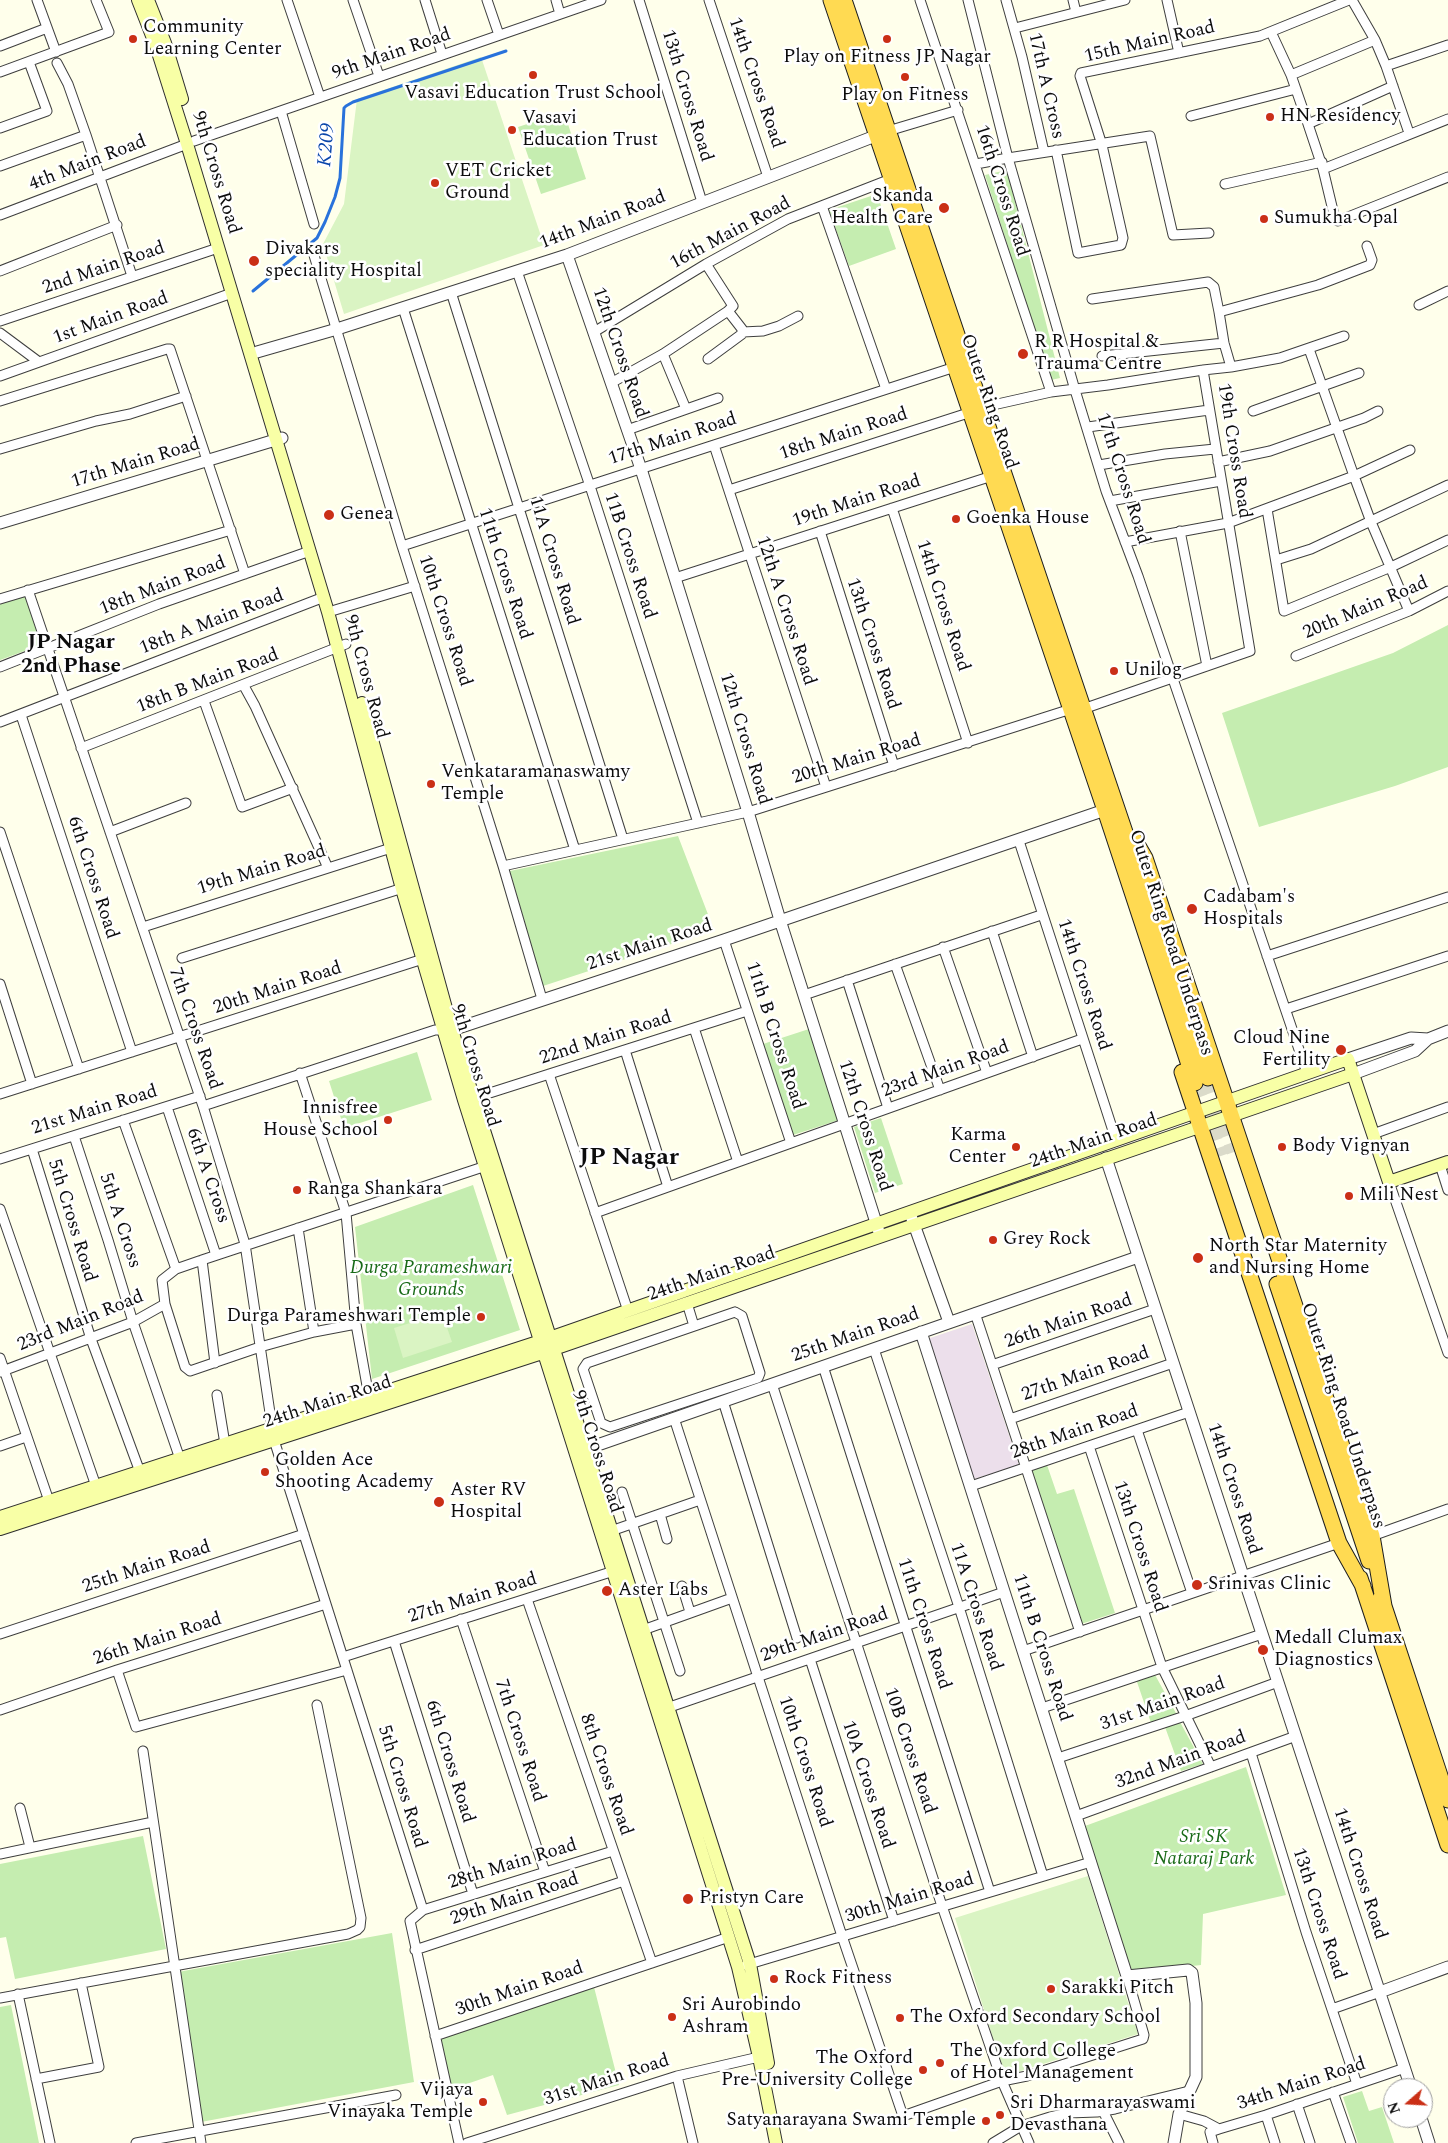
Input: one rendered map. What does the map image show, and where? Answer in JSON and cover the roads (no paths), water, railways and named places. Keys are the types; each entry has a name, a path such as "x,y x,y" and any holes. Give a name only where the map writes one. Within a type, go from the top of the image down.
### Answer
{"highway":[{"name":"Outer Ring Road","path":"831,0 882,133 1077,709 1110,813"},
{"name":"Outer Ring Road","path":"844,0 882,133 891,179 955,367 976,409 992,476 1077,709"},
{"name":"Outer Ring Road Underpass","path":"1110,813 1202,1080"},
{"path":"1110,813 1146,858 1372,1536 1384,1606 1448,1800"},
{"path":"1110,813 1105,838 1339,1543 1363,1586 1448,1844"},
{"name":"Outer Ring Road Underpass","path":"1363,1586 1227,1154 1384,1606"}],"main road":[{"name":"9th Cross Road","path":"138,0 191,143 257,352 310,551 324,598 342,646 407,887 486,1166 586,1449 611,1532 618,1570 643,1630 662,1710 729,1936 744,1965 759,2057 776,2143"},
{"name":"9th Cross Road","path":"148,0 165,43 218,248 232,294 335,610 391,848 407,887 423,959 474,1098 618,1570 744,1965 783,2143"},
{"name":"24th Main Road","path":"1230,1108 1307,1073 1348,1059"},
{"path":"1348,1059 1372,1134 1390,1182 1444,1163"},
{"name":"24th Main Road","path":"0,1529 274,1434 548,1345 628,1311 879,1230 914,1224 1106,1158 1198,1119 1230,1108 1353,1074"},
{"name":"24th Main Road","path":"0,1517 225,1444 274,1434 368,1397 687,1303 879,1230 910,1212 1116,1140 1198,1119"}],"street":[{"path":"37,0 56,52"},
{"path":"0,72 109,32 96,0"},
{"path":"288,0 320,97"},
{"path":"354,0 378,76"},
{"path":"424,0 442,54"},
{"path":"487,0 499,35"},
{"path":"556,0 560,14"},
{"name":"9th Main Road","path":"191,143 378,76 601,0"},
{"name":"13th Cross Road","path":"639,0 702,202"},
{"name":"14th Cross Road","path":"709,0 768,177"},
{"name":"16th Cross Road","path":"920,0 1051,392"},
{"name":"17th Cross Road","path":"968,0 1008,158 1075,390 1110,501 1307,1073"},
{"name":"17th A Cross","path":"1006,0 1044,152"},
{"path":"1073,0 1076,12"},
{"path":"1014,28 1125,0"},
{"path":"1167,0 1179,52"},
{"path":"1351,0 1375,40 1409,133"},
{"name":"15th Main Road","path":"1056,150 1078,253 1121,245 1123,242 1102,145 1080,76 1081,74 1271,32 1351,0"},
{"path":"0,46 47,28"},
{"path":"1271,32 1291,75 1308,124 1322,166 1335,219 1338,221 1448,177"},
{"path":"1291,75 1375,40"},
{"path":"1386,66 1448,45"},
{"path":"0,128 47,111 29,62"},
{"path":"57,63 68,84 101,175 132,276"},
{"path":"1308,124 1393,86"},
{"path":"1191,116 1296,89"},
{"name":"14th Main Road","path":"257,352 336,329 567,255 882,133 958,110"},
{"path":"281,111 314,224"},
{"path":"1225,184 1322,166 1448,119"},
{"path":"0,166 86,135"},
{"path":"976,164 1150,136 1173,235 1209,233"},
{"name":"4th Main Road","path":"0,215 101,175 191,143"},
{"name":"16th Main Road","path":"594,332 706,264 788,219 891,179"},
{"path":"822,206 886,389"},
{"path":"0,271 117,225"},
{"path":"1219,312 1318,285 1370,265 1372,260 1367,246"},
{"name":"2nd Main Road","path":"0,321 218,248"},
{"name":"10th Cross Road","path":"313,252 402,546 503,866 542,999"},
{"name":"12th Cross Road","path":"567,255 641,469 780,920 879,1230"},
{"path":"611,383 663,354 733,306 706,264"},
{"name":"11B Cross Road","path":"517,271 590,486 698,823"},
{"path":"1092,299 1208,282 1214,287 1224,343 1231,368"},
{"path":"1419,304 1448,291"},
{"name":"11A Cross Road","path":"451,292 623,839"},
{"name":"1st Main Road","path":"0,376 232,294"},
{"name":"11th Cross Road","path":"402,308 575,850"},
{"path":"728,311 743,332"},
{"path":"743,332 763,331 779,326 798,316"},
{"path":"708,359 741,336 743,332"},
{"path":"0,334 38,362"},
{"name":"19th Cross Road","path":"1250,651 1203,370 1231,368 1280,358 1344,336"},
{"path":"1102,356 1224,343"},
{"path":"0,401 167,349 172,351 245,574"},
{"path":"1309,349 1371,522 1409,610"},
{"path":"663,354 686,409"},
{"name":"17th Main Road","path":"402,546 955,367"},
{"name":"18th Main Road","path":"729,490 976,409 1051,392 1203,370"},
{"path":"1253,411 1322,388 1359,373"},
{"path":"0,449 130,414 186,396"},
{"path":"627,430 718,398"},
{"path":"1088,427 1209,410"},
{"path":"1218,462 1270,451 1337,428 1378,411"},
{"name":"17th Main Road","path":"0,523 279,439"},
{"name":"12th A Cross Road","path":"714,445 826,787"},
{"path":"1099,465 1165,454 1215,449"},
{"path":"1125,542 1228,523 1354,476 1410,450"},
{"name":"19th Main Road","path":"675,578 992,476"},
{"path":"1110,501 1221,482"},
{"path":"1276,560 1311,549 1448,485"},
{"name":"14th Cross Road","path":"892,508 968,743"},
{"path":"1267,509 1284,612 1391,567 1448,540"},
{"path":"0,599 230,530"},
{"name":"13th Cross Road","path":"820,531 894,766"},
{"path":"1180,531 1207,666"},
{"name":"18th Main Road","path":"0,667 159,604 310,551"},
{"path":"335,610 415,586"},
{"name":"7th Cross Road","path":"28,590 200,1096 245,1244 274,1434"},
{"name":"20th Main Road","path":"1296,656 1409,610 1448,591"},
{"name":"18th A Main Road","path":"0,722 324,598"},
{"name":"18th B Main Road","path":"81,748 244,686 342,646"},
{"name":"20th Main Road","path":"503,866 748,812 1077,709 1250,651"},
{"path":"244,686 293,788 328,868"},
{"path":"204,701 242,807 293,788"},
{"name":"6th Cross Road","path":"21,714 132,1052"},
{"path":"110,832 186,803"},
{"name":"21st Main Road","path":"203,1106 435,1030 448,1030 724,940 1019,840 1110,813"},
{"path":"0,832 79,1069"},
{"name":"14th Cross Road","path":"1019,840 1041,915 1116,1140"},
{"name":"19th Main Road","path":"143,927 391,848"},
{"path":"182,958 407,887"},
{"path":"1266,956 1448,897"},
{"path":"804,995 1041,915"},
{"path":"992,931 1033,1057"},
{"name":"11th B Cross Road","path":"724,940 791,1143"},
{"path":"943,948 987,1073"},
{"path":"1286,1009 1448,956"},
{"name":"20th Main Road","path":"0,1094 423,959"},
{"path":"895,964 940,1090"},
{"path":"847,980 888,1108"},
{"path":"0,984 32,1084"},
{"name":"22nd Main Road","path":"474,1098 747,1011"},
{"path":"694,1028 738,1162"},
{"name":"24th Main Road","path":"1353,1074 1415,1051 1428,1039 1448,1031"},
{"name":"24th Main Road","path":"1348,1059 1412,1038 1428,1039"},
{"name":"23rd Main Road","path":"595,1212 1082,1039"},
{"path":"625,1050 668,1187"},
{"path":"300,1073 346,1213 356,1324 368,1397"},
{"path":"549,1074 628,1311"},
{"name":"21st Main Road","path":"0,1159 200,1096"},
{"name":"6th A Cross","path":"167,1106 216,1255"},
{"path":"1372,1134 1448,1108"},
{"path":"123,1120 176,1269 245,1244 346,1213 486,1166"},
{"name":"5th A Cross","path":"74,1136 133,1322 180,1459"},
{"name":"5th Cross Road","path":"32,1149 91,1339 140,1472"},
{"name":"14th Cross Road","path":"1106,1158 1408,2078"},
{"path":"1444,1163 1448,1190"},
{"path":"1390,1182 1448,1353"},
{"path":"0,1209 96,1486"},
{"path":"910,1212 949,1322"},
{"path":"298,1228 314,1332"},
{"name":"25th Main Road","path":"586,1449 1138,1257"},
{"path":"202,1260 215,1363"},
{"name":"23rd Main Road","path":"2,1371 133,1322 165,1304 162,1280 176,1269"},
{"path":"687,1303 694,1326"},
{"path":"165,1304 186,1367 190,1371 260,1347 314,1332 356,1324"},
{"name":"26th Main Road","path":"992,1365 1156,1309"},
{"path":"739,1313 742,1316 760,1376 610,1427 601,1423 583,1369 587,1363 694,1326 739,1313"},
{"path":"975,1314 1080,1632"},
{"name":"11th B Cross Road","path":"921,1332 1127,1976"},
{"name":"11A Cross Road","path":"874,1348 959,1607 1043,1876"},
{"path":"0,1358 2,1371 49,1501"},
{"name":"27th Main Road","path":"1010,1419 1173,1363"},
{"name":"11th Cross Road","path":"823,1366 907,1625 990,1892"},
{"name":"10B Cross Road","path":"772,1384 942,1906 1002,2081 1029,2143"},
{"path":"217,1395 225,1444"},
{"path":"723,1401 797,1638"},
{"path":"656,1412 659,1423"},
{"name":"28th Main Road","path":"971,1486 1189,1412"},
{"name":"10th Cross Road","path":"674,1418 842,1936 903,2116 1002,2081"},
{"path":"1137,1430 1192,1593"},
{"name":"5th Cross Road","path":"274,1434 423,1910"},
{"path":"0,1446 26,1437"},
{"name":"13th Cross Road","path":"1089,1446 1162,1667 1211,1767"},
{"path":"622,1492 680,1671"},
{"path":"611,1532 700,1500"},
{"path":"1372,1536 1448,1509"},
{"path":"660,1514 667,1539"},
{"name":"25th Main Road","path":"0,1634 304,1534"},
{"path":"1024,1651 1339,1543"},
{"name":"27th Main Road","path":"343,1656 618,1570"},
{"path":"682,1586 690,1612"},
{"name":"29th Main Road","path":"662,1710 1004,1592"},
{"path":"643,1630 732,1598"},
{"name":"8th Cross Road","path":"527,1599 652,1963"},
{"name":"26th Main Road","path":"0,1710 117,1670 326,1604"},
{"name":"7th Cross Road","path":"461,1619 545,1872"},
{"path":"1042,1708 1262,1634"},
{"name":"6th Cross Road","path":"394,1641 474,1894"},
{"name":"10A Cross Road","path":"810,1659 894,1921"},
{"path":"117,1670 136,1727 347,1670"},
{"name":"31st Main Road","path":"1058,1758 1185,1716 1278,1682"},
{"path":"0,1998 348,1934 360,1927 361,1918 317,1705"},
{"name":"32nd Main Road","path":"1076,1816 1296,1736"},
{"path":"143,1751 201,2143"},
{"name":"13th Cross Road","path":"1250,1753 1303,1923 1357,2084"},
{"path":"20,1808 30,1847"},
{"path":"0,1854 153,1822"},
{"name":"28th Main Road","path":"423,1910 614,1851"},
{"name":"30th Main Road","path":"744,1965 1091,1862"},
{"name":"29th Main Road","path":"416,1950 624,1881"},
{"path":"423,1910 410,1921 459,2143"},
{"name":"30th Main Road","path":"435,2036 729,1936"},
{"path":"1332,2009 1448,1968"},
{"path":"1002,2081 1027,2076 1144,2038 1127,1976 1188,1970 1192,1972 1196,2002 1196,2077 1179,2114 1174,2143"},
{"path":"36,2079 99,2067 81,1983"},
{"path":"18,1994 50,2143"},
{"name":"31st Main Road","path":"467,2143 677,2076 759,2057"},
{"name":"34th Main Road","path":"1214,2130 1266,2115 1405,2068"},
{"path":"677,2076 693,2143"},
{"path":"993,2143 1020,2126 1068,2113 1103,2111 1189,2091"},
{"path":"1333,2092 1351,2143"},
{"path":"136,2143 396,2095"},
{"path":"1297,2104 1310,2143"},
{"path":"1103,2111 1119,2143"},
{"path":"1179,2114 1204,2121 1214,2130 1213,2143"},
{"path":"1266,2115 1276,2143"},
{"path":"1424,2128 1429,2143"}],"waterway":[{"name":"K209","path":"253,291 317,238 335,197 340,178 344,108 346,106 353,102 506,51"}],"tunnel":[{"path":"1208,1078 1234,1152"},
{"path":"1195,1083 1221,1156"}],"place":[{"name":"Community Learning Center","path":"133,39"},
{"name":"Play on Fitness JP Nagar","path":"887,39"},
{"name":"Vasavi Education Trust School","path":"533,75"},
{"name":"Play on Fitness","path":"905,77"},
{"name":"HN Residency","path":"1270,117"},
{"name":"Vasavi Education Trust","path":"512,130"},
{"name":"VET Cricket Ground","path":"435,183"},
{"name":"Skanda Health Care","path":"944,208"},
{"name":"Sumukha Opal","path":"1264,219"},
{"name":"Divakars speciality Hospital","path":"254,261"},
{"name":"R R Hospital & Trauma Centre","path":"1023,354"},
{"name":"Genea","path":"329,515"},
{"name":"Goenka House","path":"956,519"},
{"name":"Unilog","path":"1114,671"},
{"name":"Venkataramanaswamy Temple","path":"431,784"},
{"name":"Cadabam's Hospitals","path":"1192,909"},
{"name":"Cloud Nine Fertility","path":"1341,1050"},
{"name":"Innisfree House School","path":"388,1120"},
{"name":"Karma Center","path":"1016,1147"},
{"name":"Body Vignyan","path":"1282,1147"},
{"name":"Ranga Shankara","path":"297,1190"},
{"name":"Mili Nest","path":"1349,1196"},
{"name":"Grey Rock","path":"993,1240"},
{"name":"North Star Maternity and Nursing Home","path":"1198,1258"},
{"name":"Durga Parameshwari Temple","path":"481,1317"},
{"name":"Golden Ace Shooting Academy","path":"265,1472"},
{"name":"Aster RV Hospital","path":"439,1502"},
{"name":"Srinivas Clinic","path":"1197,1585"},
{"name":"Aster Labs","path":"607,1591"},
{"name":"Medall Clumax Diagnostics","path":"1263,1650"},
{"name":"Pristyn Care","path":"688,1899"},
{"name":"Rock Fitness","path":"774,1979"},
{"name":"Sarakki Pitch","path":"1051,1989"},
{"name":"Sri Aurobindo Ashram","path":"672,2017"},
{"name":"The Oxford Secondary School","path":"900,2018"},
{"name":"The Oxford College of Hotel Management","path":"940,2063"},
{"name":"The Oxford Pre-University College","path":"923,2070"},
{"name":"Vijaya Vinayaka Temple","path":"483,2102"},
{"name":"Sri Dharmarayaswami Devasthana","path":"1000,2115"},
{"name":"Satyanarayana Swami Temple","path":"986,2121"}],"district":[{"name":"JP Nagar 2nd Phase","path":"71,656"},
{"name":"JP Nagar","path":"629,1159"}],"park label":[{"name":"Durga Parameshwari Grounds","path":"431,1280"},
{"name":"Sri SK Nataraj Park","path":"1204,1849"}]}
